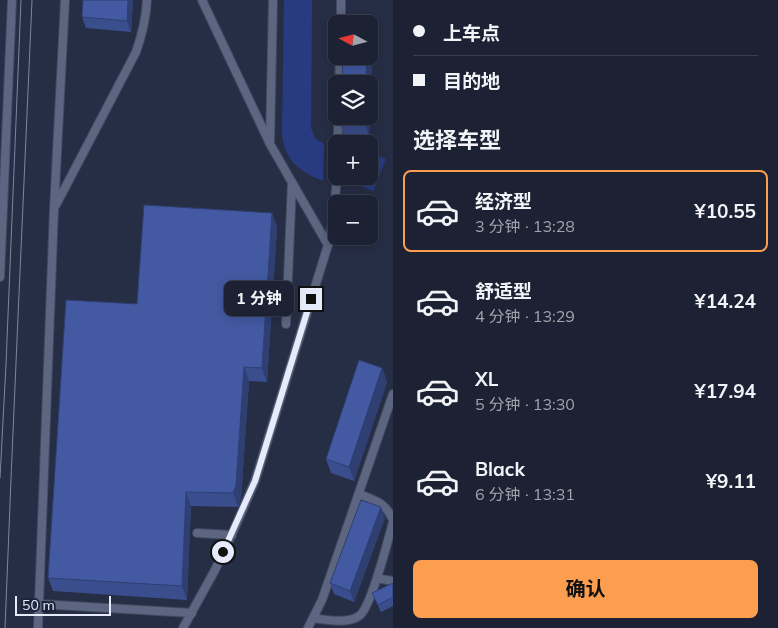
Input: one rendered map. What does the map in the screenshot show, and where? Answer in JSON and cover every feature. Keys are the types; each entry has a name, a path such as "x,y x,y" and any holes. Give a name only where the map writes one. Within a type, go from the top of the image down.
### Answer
{"lane":[{"path":"0,277 12,0"},
{"path":"38,628 54,209 65,0"},
{"path":"54,209 136,52 142,36 147,0"},
{"path":"183,628 215,570 255,481 328,245 270,144 202,0"},
{"path":"270,144 273,0"},
{"path":"341,0 341,15"},
{"path":"286,324 292,183"},
{"path":"308,628 322,600 393,394"},
{"path":"313,618 343,621 359,616 368,605 393,522 391,510 359,494"},
{"path":"197,533 232,534"},
{"path":"377,578 393,581"},
{"path":"39,604 192,612"}],"water":[{"path":"284,0 312,0 311,128 315,138 324,144 323,181 300,169 295,164 286,151 282,134"},
{"path":"378,156 386,159 378,179"},
{"path":"360,185 375,185 373,191"}],"building":[{"path":"83,0 128,0 127,21 82,17"},
{"path":"343,65 367,65 366,75 342,75"},
{"path":"144,205 272,213 262,368 244,367 236,485 233,493 186,492 182,586 48,578 66,300 137,304"},
{"path":"359,360 382,368 349,467 326,459"},
{"path":"361,500 381,507 350,591 330,583"},
{"path":"393,583 393,597 378,605 372,593"}],"tram line":[{"path":"0,478 21,0"},
{"path":"5,628 32,0"}],"route":[{"path":"223,552 255,481 311,299"}]}
